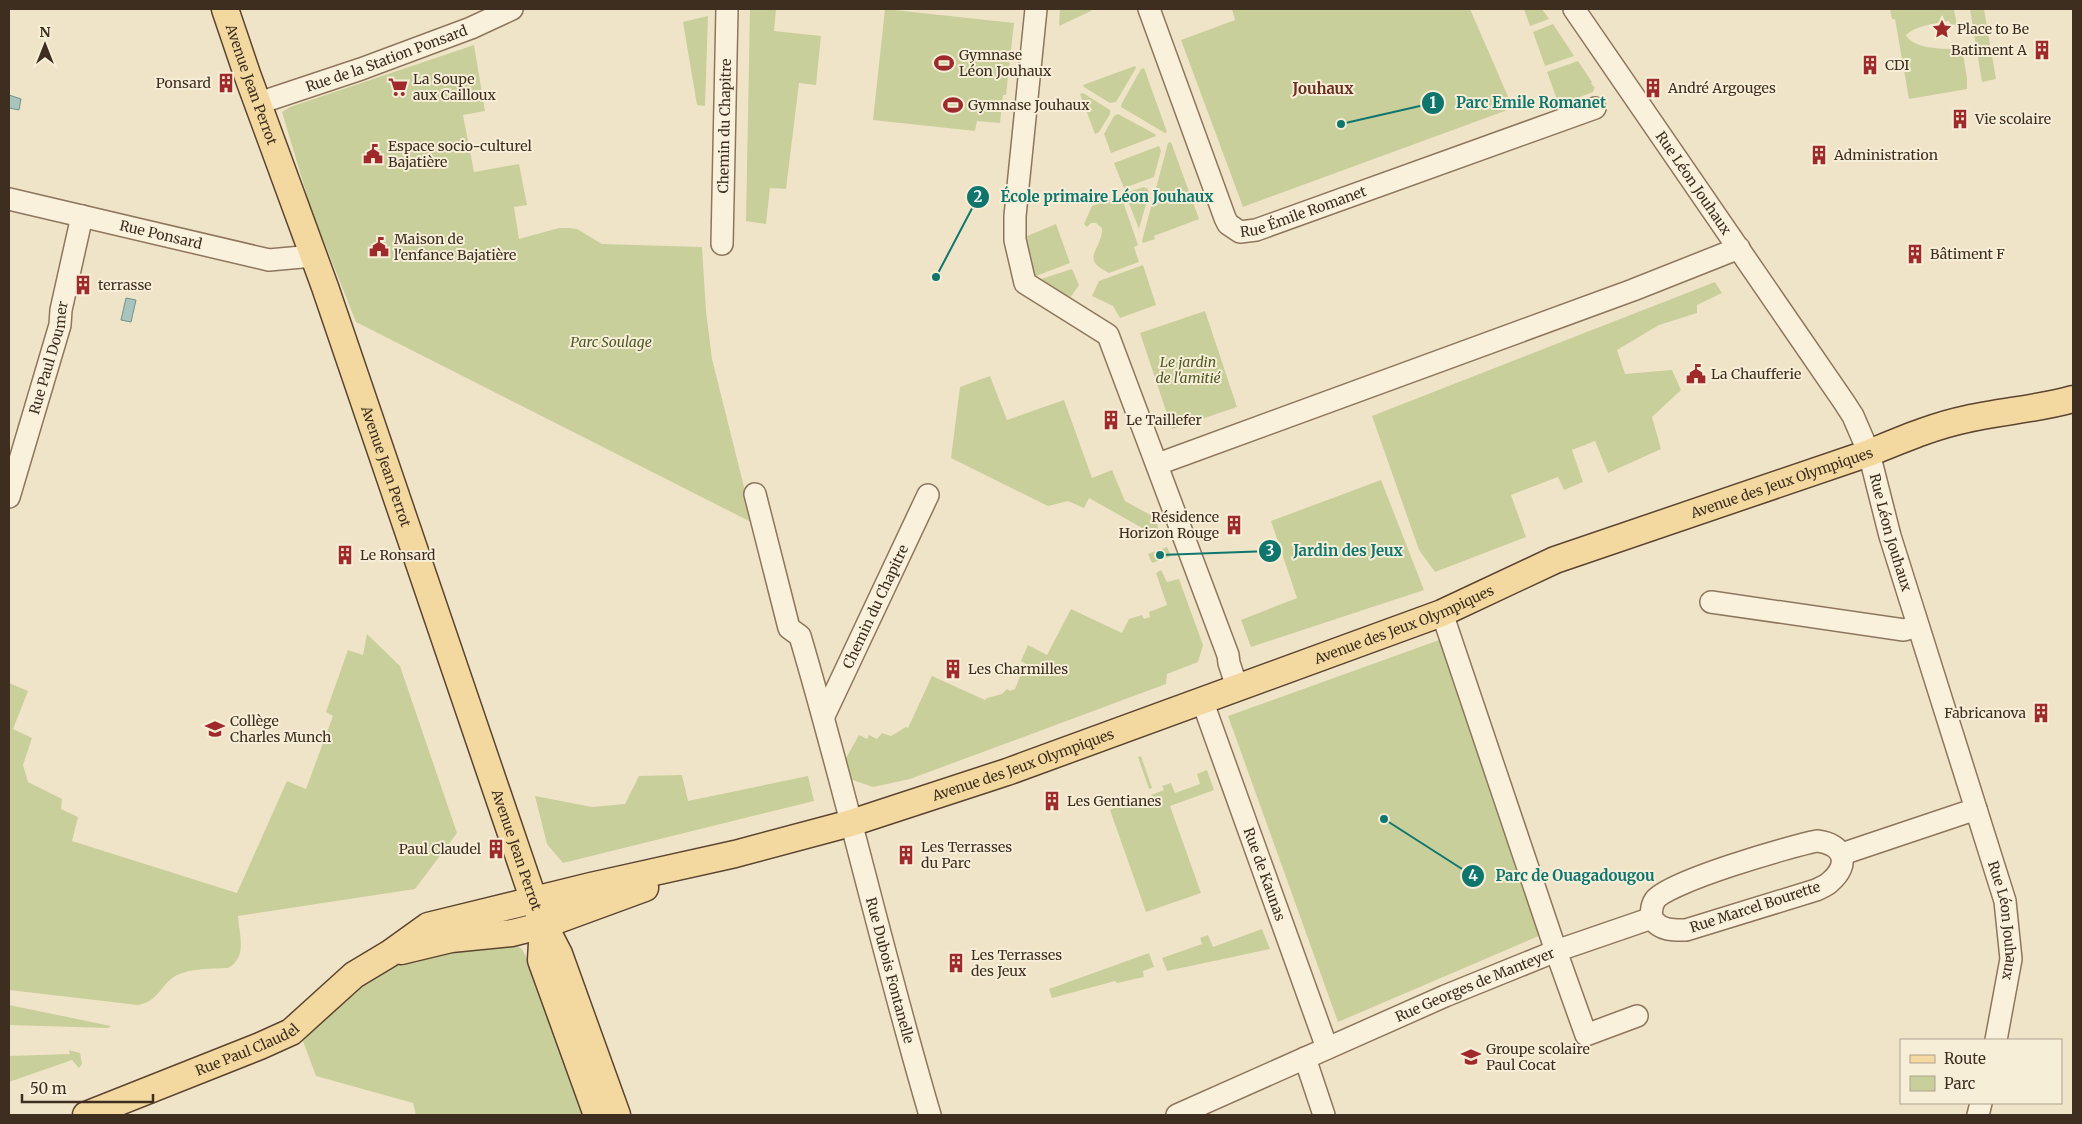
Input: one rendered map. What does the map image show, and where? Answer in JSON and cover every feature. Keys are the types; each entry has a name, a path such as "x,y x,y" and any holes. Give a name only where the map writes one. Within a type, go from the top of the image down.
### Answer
{"main road":[{"name":"Avenue Jean Perrot","path":"225,9 314,256 534,900 559,954 617,1115"},
{"name":"Avenue des Jeux Olympiques","path":"534,900 734,854 851,823 1007,772 1237,686 1442,613 1555,560 1869,453 1904,438 1964,419 2005,411 2047,406 2073,399"},
{"name":"Avenue des Jeux Olympiques","path":"544,925 734,854"},
{"name":"Rue Paul Claudel","path":"86,1115 291,1032 354,975 389,954 428,926 534,900"},
{"name":"Avenue Jean Perrot","path":"544,925 541,960 597,1115"},
{"name":"Rue Paul Claudel","path":"389,954 451,939 512,933 544,925"}],"street":[{"name":"Chemin du Chapitre","path":"722,244 727,9"},
{"path":"1036,9 1014,228 1025,283 1108,335 1158,464 1169,499 1228,655 1237,686"},
{"name":"Rue Émile Romanet","path":"1149,9 1225,218 1228,224 1240,232 1256,230 1595,108"},
{"name":"Rue Léon Jouhaux","path":"1574,9 1853,416 1869,453 1885,521 2005,901 2011,959 1996,1039"},
{"name":"Rue de la Station Ponsard","path":"258,103 454,35 499,11"},
{"name":"Rue Ponsard","path":"9,199 270,260 314,256"},
{"name":"Rue Paul Doumer","path":"9,497 60,324 61,310 82,216"},
{"path":"1158,464 1651,283 1739,248"},
{"path":"755,494 789,628 800,636 824,716 851,823"},
{"name":"Chemin du Chapitre","path":"824,716 928,495"},
{"path":"1711,602 1904,630 1918,626"},
{"name":"Rue Georges de Manteyer","path":"1177,1115 1507,970 1556,951 1442,613"},
{"name":"Rue de Kaunas","path":"1202,700 1327,1048"},
{"path":"1637,1016 1586,1035 1556,951 1652,918 1652,908 1655,900 1675,885 1782,850 1817,841 1837,847 1842,854 1976,809"},
{"name":"Rue Dubois Fontanelle","path":"851,823 908,1042 930,1115"},
{"name":"Rue Marcel Bourette","path":"1652,918 1658,926 1672,930 1686,930 1816,890 1829,883 1839,872 1842,854"},
{"path":"1305,1058 1324,1115"}],"green space":[{"path":"750,9 776,9 774,31 821,36 816,85 799,83 786,189 770,188 766,224 746,221"},
{"name":"Gymnase Léon Jouhaux","path":"885,9 1014,23 1006,95 1003,95 1000,123 977,121 975,131 873,120"},
{"path":"1060,9 1091,9 1091,11 1059,26"},
{"path":"1232,9 1470,9 1513,108 1243,207 1181,40 1235,20"},
{"path":"1524,9 1542,9 1549,19 1530,26"},
{"path":"1890,9 1954,9 1957,26 1952,27 1949,21 1932,24 1920,27 1906,35 1916,44 1923,46 1940,49 1962,49 1967,89 1909,99 1895,19 1892,19"},
{"path":"1970,9 1984,9 1996,79 1982,82"},
{"path":"708,16 705,106 697,105 683,22"},
{"path":"1553,24 1574,56 1545,66 1533,32"},
{"name":"Parc Soulage","path":"474,45 485,111 463,115 474,172 519,164 527,205 514,207 519,239 559,228 570,228 577,229 602,244 702,247 706,311 712,359 753,523 356,322 311,209 282,112 290,107"},
{"path":"1578,61 1591,83 1595,86 1593,92 1559,105 1547,72"},
{"path":"1135,66 1136,68 1116,102 1110,103 1083,85"},
{"path":"1144,68 1167,132 1165,133 1121,107 1141,69"},
{"path":"1083,93 1110,110 1110,114 1099,132 1095,134 1080,94"},
{"path":"1118,114 1156,136 1111,153 1104,134 1114,116"},
{"path":"1171,142 1199,219 1154,236 1155,239 1143,243 1168,143"},
{"path":"1159,146 1161,151 1154,177 1124,188 1114,163"},
{"path":"1144,187 1148,189 1149,194 1139,229 1125,193"},
{"path":"1121,196 1138,245 1134,247 1139,262 1109,273 1100,268 1093,258 1102,228 1096,223 1091,223 1087,227 1084,224 1092,206"},
{"path":"1056,224 1070,263 1028,279 1020,239"},
{"path":"1143,265 1156,305 1120,318 1113,306 1092,296 1099,281"},
{"path":"1072,269 1079,285 1067,302 1032,282"},
{"path":"1715,282 1722,293 1697,305 1697,313 1659,325 1617,350 1625,374 1672,370 1681,390 1652,417 1661,449 1608,473 1595,441 1572,450 1583,482 1564,490 1558,477 1511,495 1526,537 1435,572 1419,550 1372,416"},
{"name":"Le jardin de l'amitié","path":"1205,311 1237,407 1172,429 1140,333"},
{"path":"990,376 1007,420 1064,400 1092,478 1112,470 1125,501 1156,518 1159,532 1147,539 1139,539 1144,529 1089,498 1084,508 1068,501 1048,506 951,458 960,387"},
{"path":"1381,480 1424,590 1251,647 1241,620 1297,598 1271,521"},
{"path":"1167,547 1171,556 1152,563 1148,554"},
{"path":"1161,570 1167,582 1179,579 1203,645 1198,662 1167,674 1166,684 910,779 873,787 850,779 845,760 859,735 867,739 869,735 877,739 882,733 891,736 906,727 908,728 932,676 985,700 1002,694 1007,689 1010,691 1015,689 1021,674 1024,676 1028,669 1026,664 1021,661 1028,645 1047,655 1071,609 1122,633 1129,619 1142,615 1144,619 1150,617 1149,612 1167,605 1156,573"},
{"path":"367,634 400,666 457,833 415,889 238,916 241,945 238,958 234,963 228,968 196,970 177,975 167,982 151,1000 138,1005 9,990 9,683 28,691 13,729 32,738 23,765 28,782 62,799 61,809 78,817 72,841 237,893 287,781 306,789 333,716 326,712 348,650 363,655"},
{"path":"1442,639 1541,935 1338,1022 1228,716"},
{"path":"1141,756 1152,788 1149,789 1138,757"},
{"path":"1207,770 1214,790 1170,806 1201,893 1146,912 1110,810 1152,797 1151,795 1164,790 1162,786 1171,783 1175,793 1200,784 1197,774"},
{"path":"682,775 688,801 808,776 814,801 563,863 547,844 535,796 592,807 625,804 639,776"},
{"path":"1262,929 1270,949 1167,971 1162,958 1202,944 1200,938 1208,935 1213,947"},
{"path":"509,941 522,949 532,968 589,1115 416,1115 413,1103 316,1076 301,1036 399,959"},
{"path":"1149,953 1154,967 1143,971 1144,977 1117,983 1115,981 1052,998 1049,989"},
{"path":"9,1005 111,1026 108,1028 9,1025"},
{"path":"69,1050 80,1053 82,1064 79,1068 72,1060 9,1082 9,1056 70,1054"}],"water":[{"path":"9,95 21,99 19,110 9,108"},
{"path":"126,298 136,300 131,322 121,320"}],"place":[{"name":"Place to Be","path":"1942,29"},
{"name":"Batiment A","path":"2042,50"},
{"name":"Gymnase Léon Jouhaux","path":"944,63"},
{"name":"CDI","path":"1870,65"},
{"name":"Ponsard","path":"226,83"},
{"name":"La Soupe aux Cailloux","path":"398,87"},
{"name":"André Argouges","path":"1653,88"},
{"name":"Gymnase Jouhaux","path":"953,105"},
{"name":"Vie scolaire","path":"1960,119"},
{"name":"Parc Emile Romanet","path":"1341,124"},
{"name":"Espace socio-culturel Bajatière","path":"373,154"},
{"name":"Administration","path":"1819,155"},
{"name":"Maison de l'enfance Bajatière","path":"379,247"},
{"name":"Bâtiment F","path":"1915,254"},
{"name":"École primaire Léon Jouhaux","path":"936,277"},
{"name":"terrasse","path":"83,285"},
{"name":"La Chaufferie","path":"1696,374"},
{"name":"Le Taillefer","path":"1111,420"},
{"name":"Résidence Horizon Rouge","path":"1234,525"},
{"name":"Le Ronsard","path":"345,555"},
{"name":"Jardin des Jeux","path":"1160,555"},
{"name":"Les Charmilles","path":"953,669"},
{"name":"Fabricanova","path":"2041,713"},
{"name":"Collège Charles Munch","path":"215,729"},
{"name":"Les Gentianes","path":"1052,801"},
{"name":"Parc de Ouagadougou","path":"1384,819"},
{"name":"Paul Claudel","path":"496,849"},
{"name":"Les Terrasses du Parc","path":"906,855"},
{"name":"Les Terrasses des Jeux","path":"956,963"},
{"name":"Groupe scolaire Paul Cocat","path":"1471,1057"}],"district":[{"name":"Jouhaux","path":"1323,89"}]}
